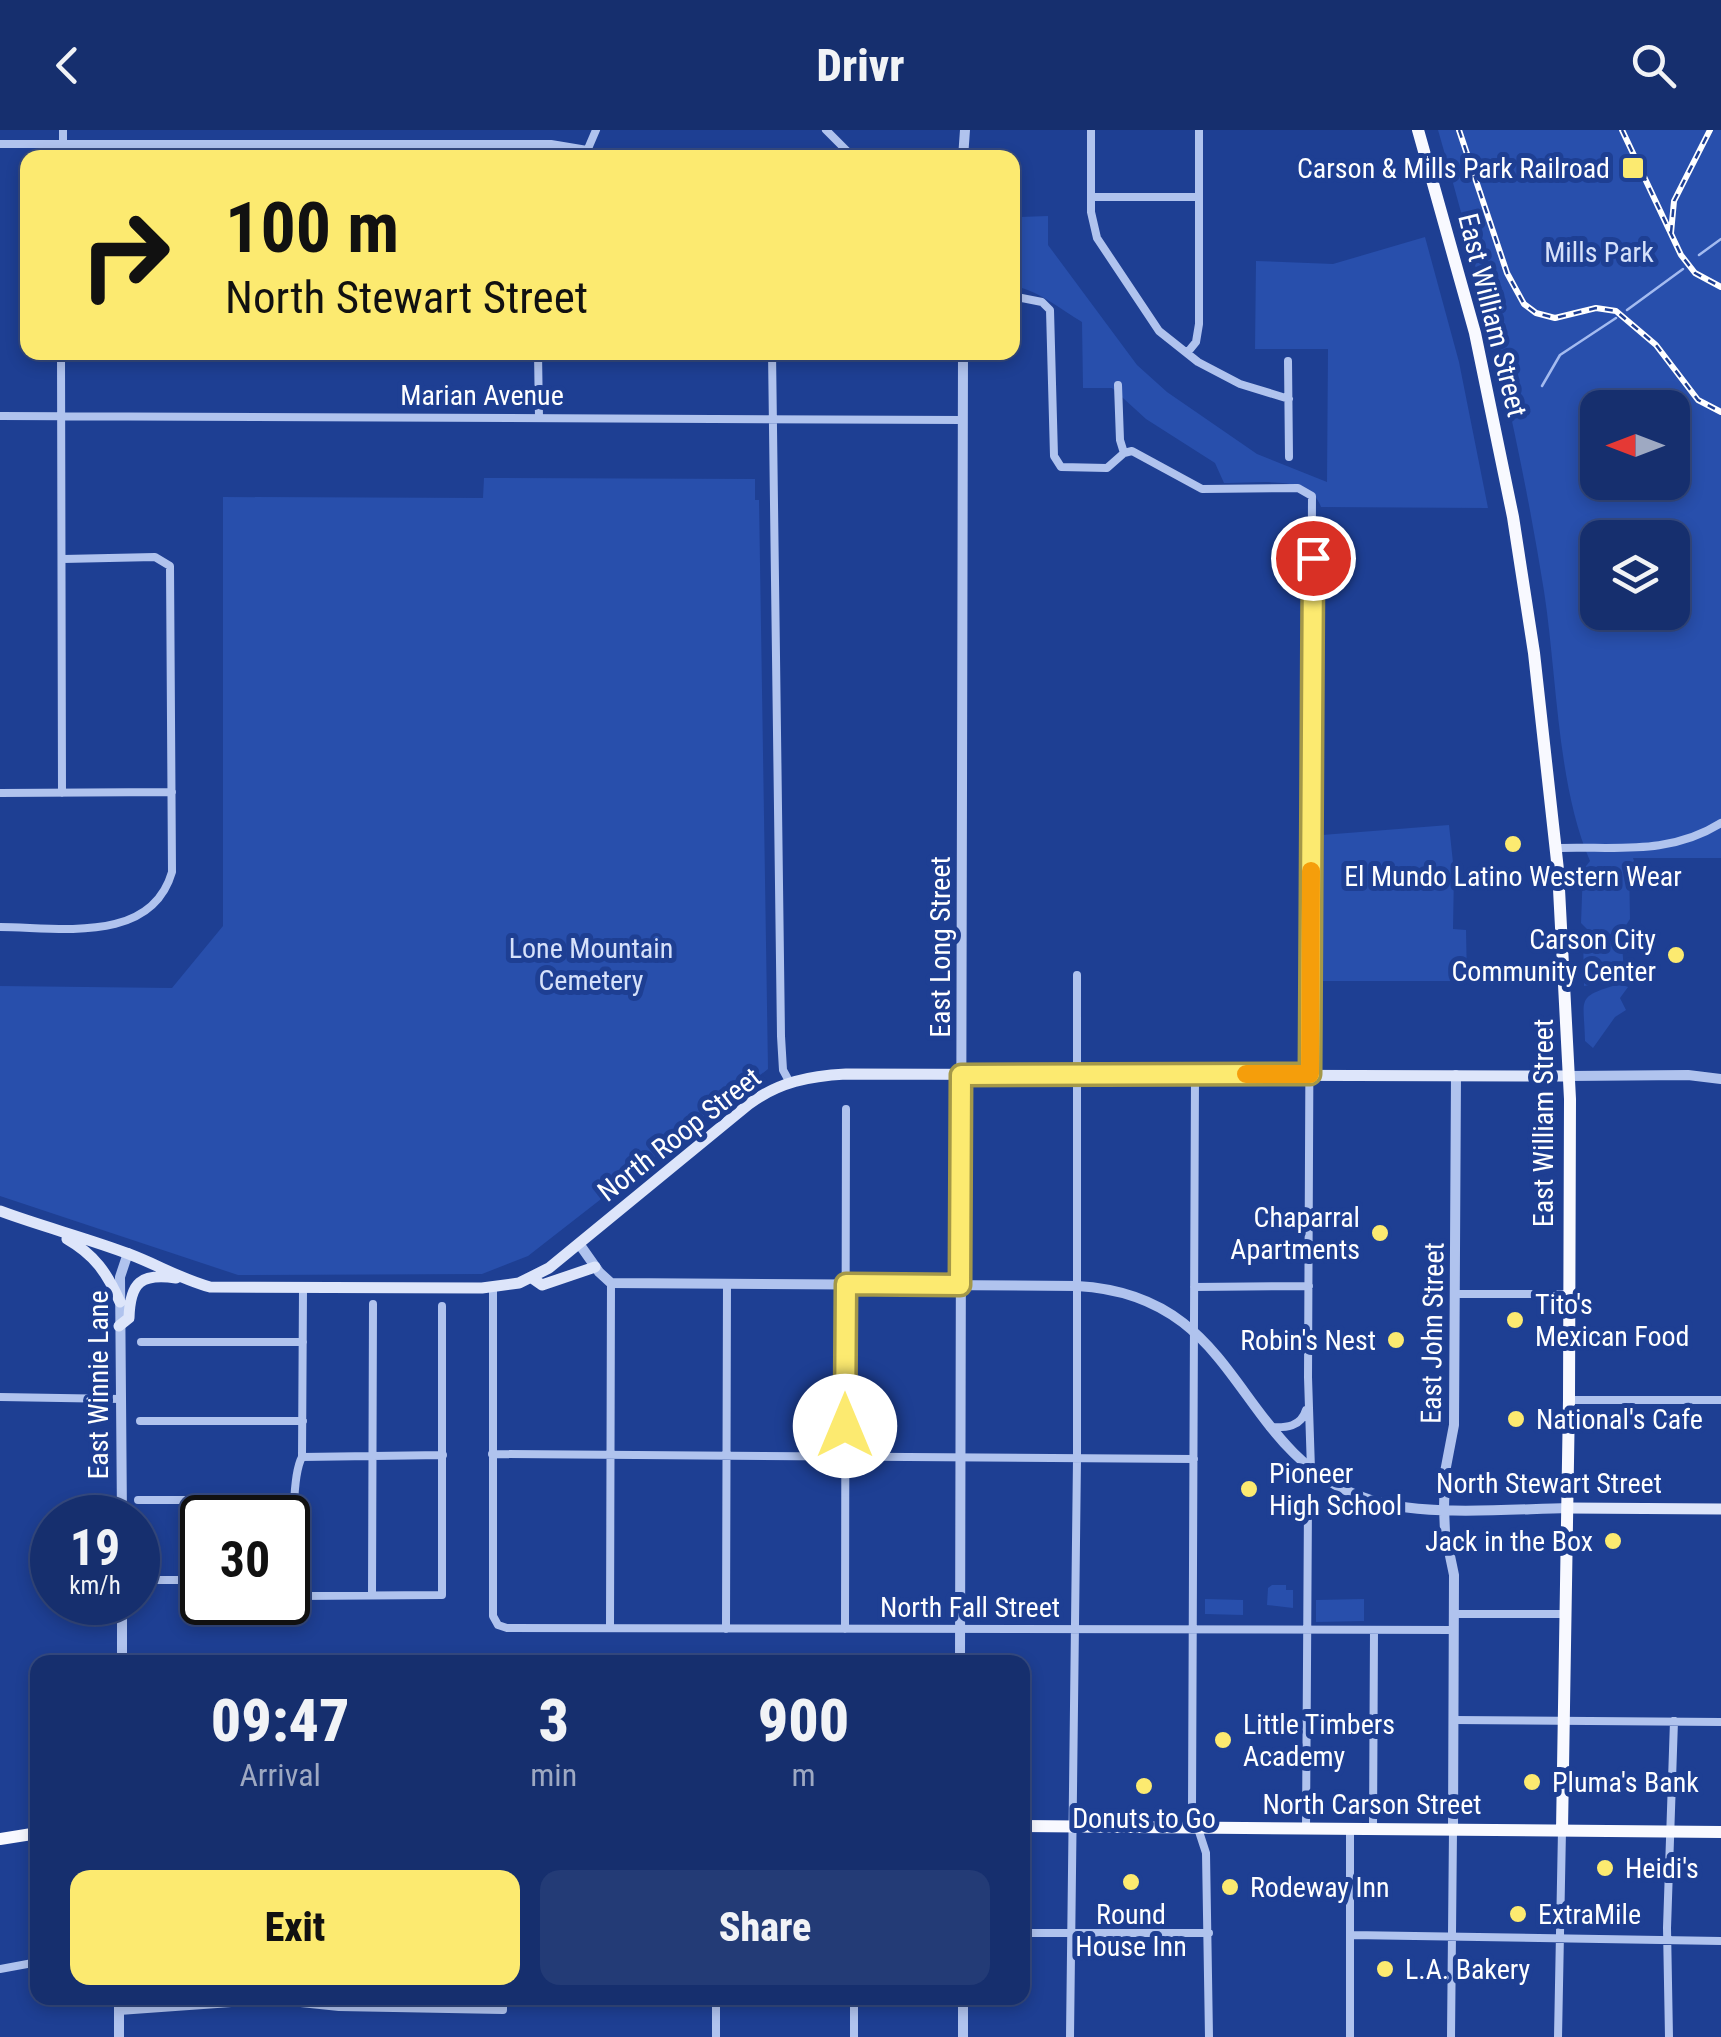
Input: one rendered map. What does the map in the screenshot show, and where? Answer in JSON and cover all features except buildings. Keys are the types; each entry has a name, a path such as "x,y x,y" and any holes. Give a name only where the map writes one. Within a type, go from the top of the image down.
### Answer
{"main road":[{"name":"East William Street","path":"1418,130 1475,333 1506,480 1534,654 1556,848 1570,1076 1562,1830"},
{"name":"North Roop Street","path":"0,1211 128,1253 166,1268 176,1278 210,1287 493,1286 532,1278 580,1245 717,1128 759,1096 789,1081 846,1074 1570,1076"},
{"path":"55,1232 91,1253 120,1302"},
{"path":"532,1278 542,1285 551,1284 595,1267"},
{"path":"120,1326 129,1318 133,1288 156,1275 176,1278"},
{"name":"North Stewart Street","path":"1568,1508 1721,1509"},
{"name":"North Carson Street","path":"1030,1826 1721,1832"},
{"path":"0,1839 30,1834"}],"street":[{"path":"63,130 63,150"},
{"path":"826,130 846,150"},
{"path":"1091,130 1092,224 1105,253 1159,331 1187,353 1240,384 1289,399"},
{"path":"1187,353 1196,342 1199,324 1199,130"},
{"path":"0,144 182,144 276,139 550,144 571,150"},
{"path":"182,144 182,150"},
{"path":"458,144 458,150"},
{"path":"1091,197 1198,197"},
{"path":"1020,298 1042,302 1050,310 1056,463 1066,469 1103,469 1113,466 1124,453 1138,452 1202,488 1298,488 1312,496 1308,1286 1311,1470"},
{"path":"61,360 62,793"},
{"path":"538,360 539,418"},
{"path":"772,360 780,1036 782,1070 789,1081"},
{"name":"East Long Street","path":"960,1655 963,360"},
{"path":"1288,362 1289,456"},
{"path":"1118,385 1124,453"},
{"name":"Marian Avenue","path":"0,416 964,420"},
{"path":"0,927 106,927 143,914 167,887 173,863 170,566 155,557 63,559"},
{"path":"0,793 172,792"},
{"path":"1556,848 1661,847 1694,838 1721,823"},
{"path":"1070,2037 1077,1459 1077,975"},
{"path":"1196,1074 1192,1810 1206,1854 1208,2037"},
{"name":"North Roop Street","path":"1570,1076 1681,1074 1721,1079"},
{"name":"East John Street","path":"1453,1830 1454,1575 1444,1508 1445,1472 1454,1425 1456,1075"},
{"path":"845,1629 846,1109"},
{"path":"580,1245 611,1283 610,1628"},
{"name":"East Winnie Lane","path":"122,1495 120,1276 128,1253"},
{"name":"North Stewart Street","path":"611,1283 1110,1289 1140,1298 1177,1317 1209,1344 1270,1428 1311,1470 1364,1498 1403,1507 1568,1508"},
{"path":"726,1629 727,1284"},
{"path":"493,1286 492,1454 1194,1459"},
{"path":"1194,1286 1308,1286"},
{"path":"296,1495 302,1457 303,1289"},
{"path":"1455,1294 1568,1294"},
{"path":"372,1595 373,1304"},
{"path":"310,1596 442,1595 442,1306"},
{"path":"141,1342 303,1342"},
{"path":"0,1397 122,1399"},
{"path":"1270,1428 1298,1423 1308,1400"},
{"path":"1569,1400 1721,1400"},
{"path":"140,1421 303,1421"},
{"name":"North Fall Street","path":"492,1454 493,1616 498,1626 506,1628 1454,1630"},
{"path":"302,1457 443,1455"},
{"path":"1306,1829 1308,1502"},
{"path":"1454,1614 1566,1614"},
{"path":"122,1625 122,1655"},
{"path":"1372,1830 1374,1630"},
{"path":"1454,1720 1721,1722"},
{"path":"1669,2037 1667,1940 1674,1721"},
{"path":"1350,1830 1350,2037"},
{"path":"1451,2037 1453,1830"},
{"path":"1558,2037 1562,1830"},
{"path":"1030,1932 1208,1933"},
{"path":"1351,1936 1721,1942"},
{"path":"0,1969 30,1963"},
{"path":"118,2005 118,2037"},
{"path":"118,2011 195,2005"},
{"path":"322,2005 503,2010 503,2005"},
{"path":"716,2005 716,2037"},
{"path":"854,2005 854,2037"},
{"path":"963,2005 963,2037"}],"green space":[{"name":"Mills Park","path":"1438,130 1721,130 1721,858 1633,858 1635,864 1629,865 1630,919 1619,936 1587,929 1581,923 1583,870 1590,861 1564,764 1534,533 1484,302"},
{"path":"1048,216 1048,245 1137,365 1167,392 1257,454 1327,482 1328,349 1255,349 1256,261 1333,264 1425,237 1459,362 1488,508 1321,507 1315,496 1293,485 1224,483 1215,463 1146,419 1112,388 1083,388 1082,322 1020,287 1020,217"},
{"name":"Lone Mountain Cemetery","path":"484,478 755,479 755,500 759,500 768,1069 528,1256 482,1274 238,1275 0,1196 0,986 172,988 223,926 223,497 483,498"},
{"path":"1449,825 1454,872 1453,929 1466,930 1467,981 1321,981 1322,835"},
{"path":"1583,932 1622,945 1624,971 1619,979 1584,986"},
{"path":"1620,984 1628,987 1620,998 1626,1010 1615,1017 1593,1048 1585,1041 1585,1001 1595,992"},
{"path":"1286,1585 1286,1590 1293,1590 1293,1608 1267,1605 1268,1588"},
{"path":"1205,1599 1243,1600 1243,1615 1205,1614"},
{"path":"1364,1599 1364,1621 1316,1622 1316,1600"}],"waterway":[{"path":"1699,255 1721,239"},
{"path":"1627,310 1683,269"},
{"path":"1542,386 1560,355 1616,318"}],"railway":[{"path":"1459,130 1507,273 1524,304 1536,313 1555,318 1596,308 1616,311 1656,345 1698,400 1721,412"},
{"path":"1622,130 1681,255 1695,273 1721,287"},
{"path":"1671,233 1674,201 1710,130"}],"slow traffic":[{"path":"1246,1074 1310,1074 1311,871"}],"place":[{"name":"Carson & Mills Park Railroad","path":"1633,168"},
{"name":"El Mundo Latino Western Wear","path":"1513,844"},
{"name":"Carson City Community Center","path":"1676,955"},
{"name":"Chaparral Apartments","path":"1380,1233"},
{"name":"Tito's Mexican Food","path":"1515,1320"},
{"name":"Robin's Nest","path":"1396,1340"},
{"name":"National's Cafe","path":"1516,1419"},
{"name":"Pioneer High School","path":"1249,1489"},
{"name":"Jack in the Box","path":"1613,1541"},
{"name":"Little Timbers Academy","path":"1223,1740"},
{"name":"Pluma's Bank","path":"1532,1782"},
{"name":"Donuts to Go","path":"1144,1786"},
{"name":"Heidi's","path":"1605,1868"},
{"name":"Round House Inn","path":"1131,1882"},
{"name":"Rodeway Inn","path":"1230,1887"},
{"name":"ExtraMile","path":"1518,1914"},
{"name":"L.A. Bakery","path":"1385,1969"}],"route":[{"path":"845,1426 846,1284 960,1285 961,1075 1310,1074 1313,558"}]}
